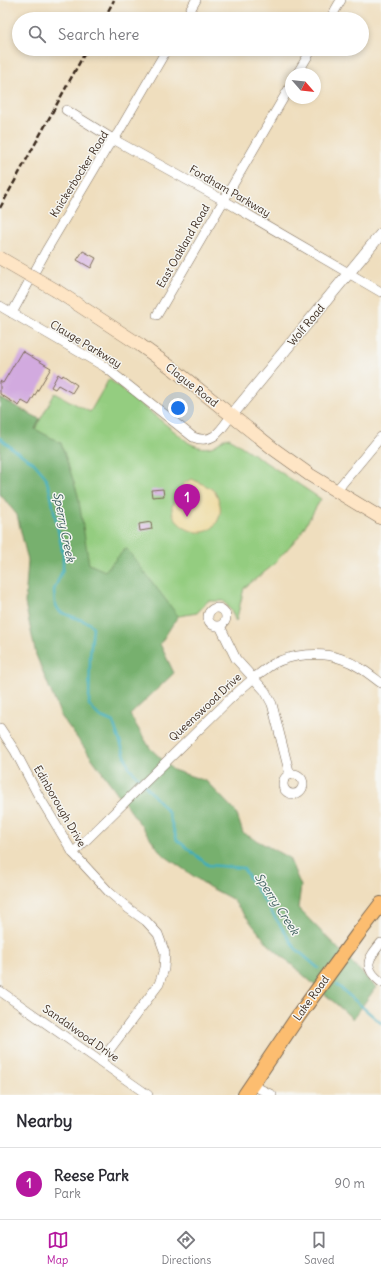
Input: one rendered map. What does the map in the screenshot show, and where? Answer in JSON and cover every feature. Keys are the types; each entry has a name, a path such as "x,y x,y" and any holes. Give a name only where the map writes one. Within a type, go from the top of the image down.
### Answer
{"main road":[{"name":"Clague Road","path":"0,258 57,291 140,345 172,368 274,450 310,475 381,518"},
{"name":"Lake Road","path":"249,1090 299,1015 380,907"}],"street":[{"path":"188,12 196,0"},
{"path":"334,12 341,0"},
{"name":"Knickerbocker Road","path":"12,313 108,146 118,133 163,56"},
{"path":"301,68 308,56"},
{"name":"East Oakland Road","path":"157,315 285,95"},
{"name":"Fordham Parkway","path":"66,110 113,139 223,200 381,292"},
{"name":"Wolf Road","path":"230,416 381,234"},
{"name":"Clauge Parkway","path":"0,306 105,367 193,437 203,439 216,436 230,416"},
{"path":"336,491 381,437"},
{"path":"220,626 236,659 265,691 272,704 290,775"},
{"name":"Queenswood Drive","path":"73,853 178,748 228,701 273,664 293,656 320,654 342,658 363,670 381,683"},
{"name":"Edinborough Drive","path":"0,728 15,751 37,793 73,853 109,892 146,921 158,934 165,953 164,968 159,984 101,1061"},
{"path":"381,943 372,955 368,966 373,975 381,982"},
{"name":"Sandalwood Drive","path":"0,991 148,1095"},
{"path":"249,1090 272,1095"}],"green space":[{"path":"109,379 189,443 205,448 216,445 224,439 229,438 321,499 299,536 271,567 244,588 236,622 232,612 224,601 208,601 197,613 155,620 105,643 35,429 55,393 90,412"},
{"path":"0,398 40,419 35,429 61,443 78,495 89,564 105,571 126,548 178,616 160,644 174,673 130,715 150,748 173,770 206,781 236,812 243,833 289,858 301,886 298,908 376,987 353,1019 267,943 232,899 209,887 162,854 61,716 36,655 25,603 28,561 17,515 0,494"}],"sand":[{"path":"192,479 212,489 217,496 220,505 218,520 213,527 206,531 198,532 190,530 177,521 173,514 172,507 178,494 185,482"}],"building":[{"path":"83,251 96,258 91,268 77,260"},
{"path":"22,351 51,368 29,405 22,401 19,406 0,394 0,381 3,383"},
{"path":"58,374 62,377 63,375 77,385 72,393 58,385 55,389 51,387"},
{"path":"163,489 164,496 152,497 151,490"},
{"path":"151,522 152,529 140,531 139,524"}],"waterway":[{"name":"Sperry Creek","path":"0,438 14,450 33,462 45,476 50,491 63,555 63,569 54,590 55,604 60,612 89,623 93,627 90,656 89,705 99,716 113,722 129,767 168,812 177,840 208,865 243,868 295,948 318,968"},
{"name":"Sperry Creek","path":"337,985 381,1023"}],"railway":[{"path":"108,12 114,0"},
{"path":"0,208 83,56"}],"place":[{"name":"Reese Park","path":"187,517"}]}
